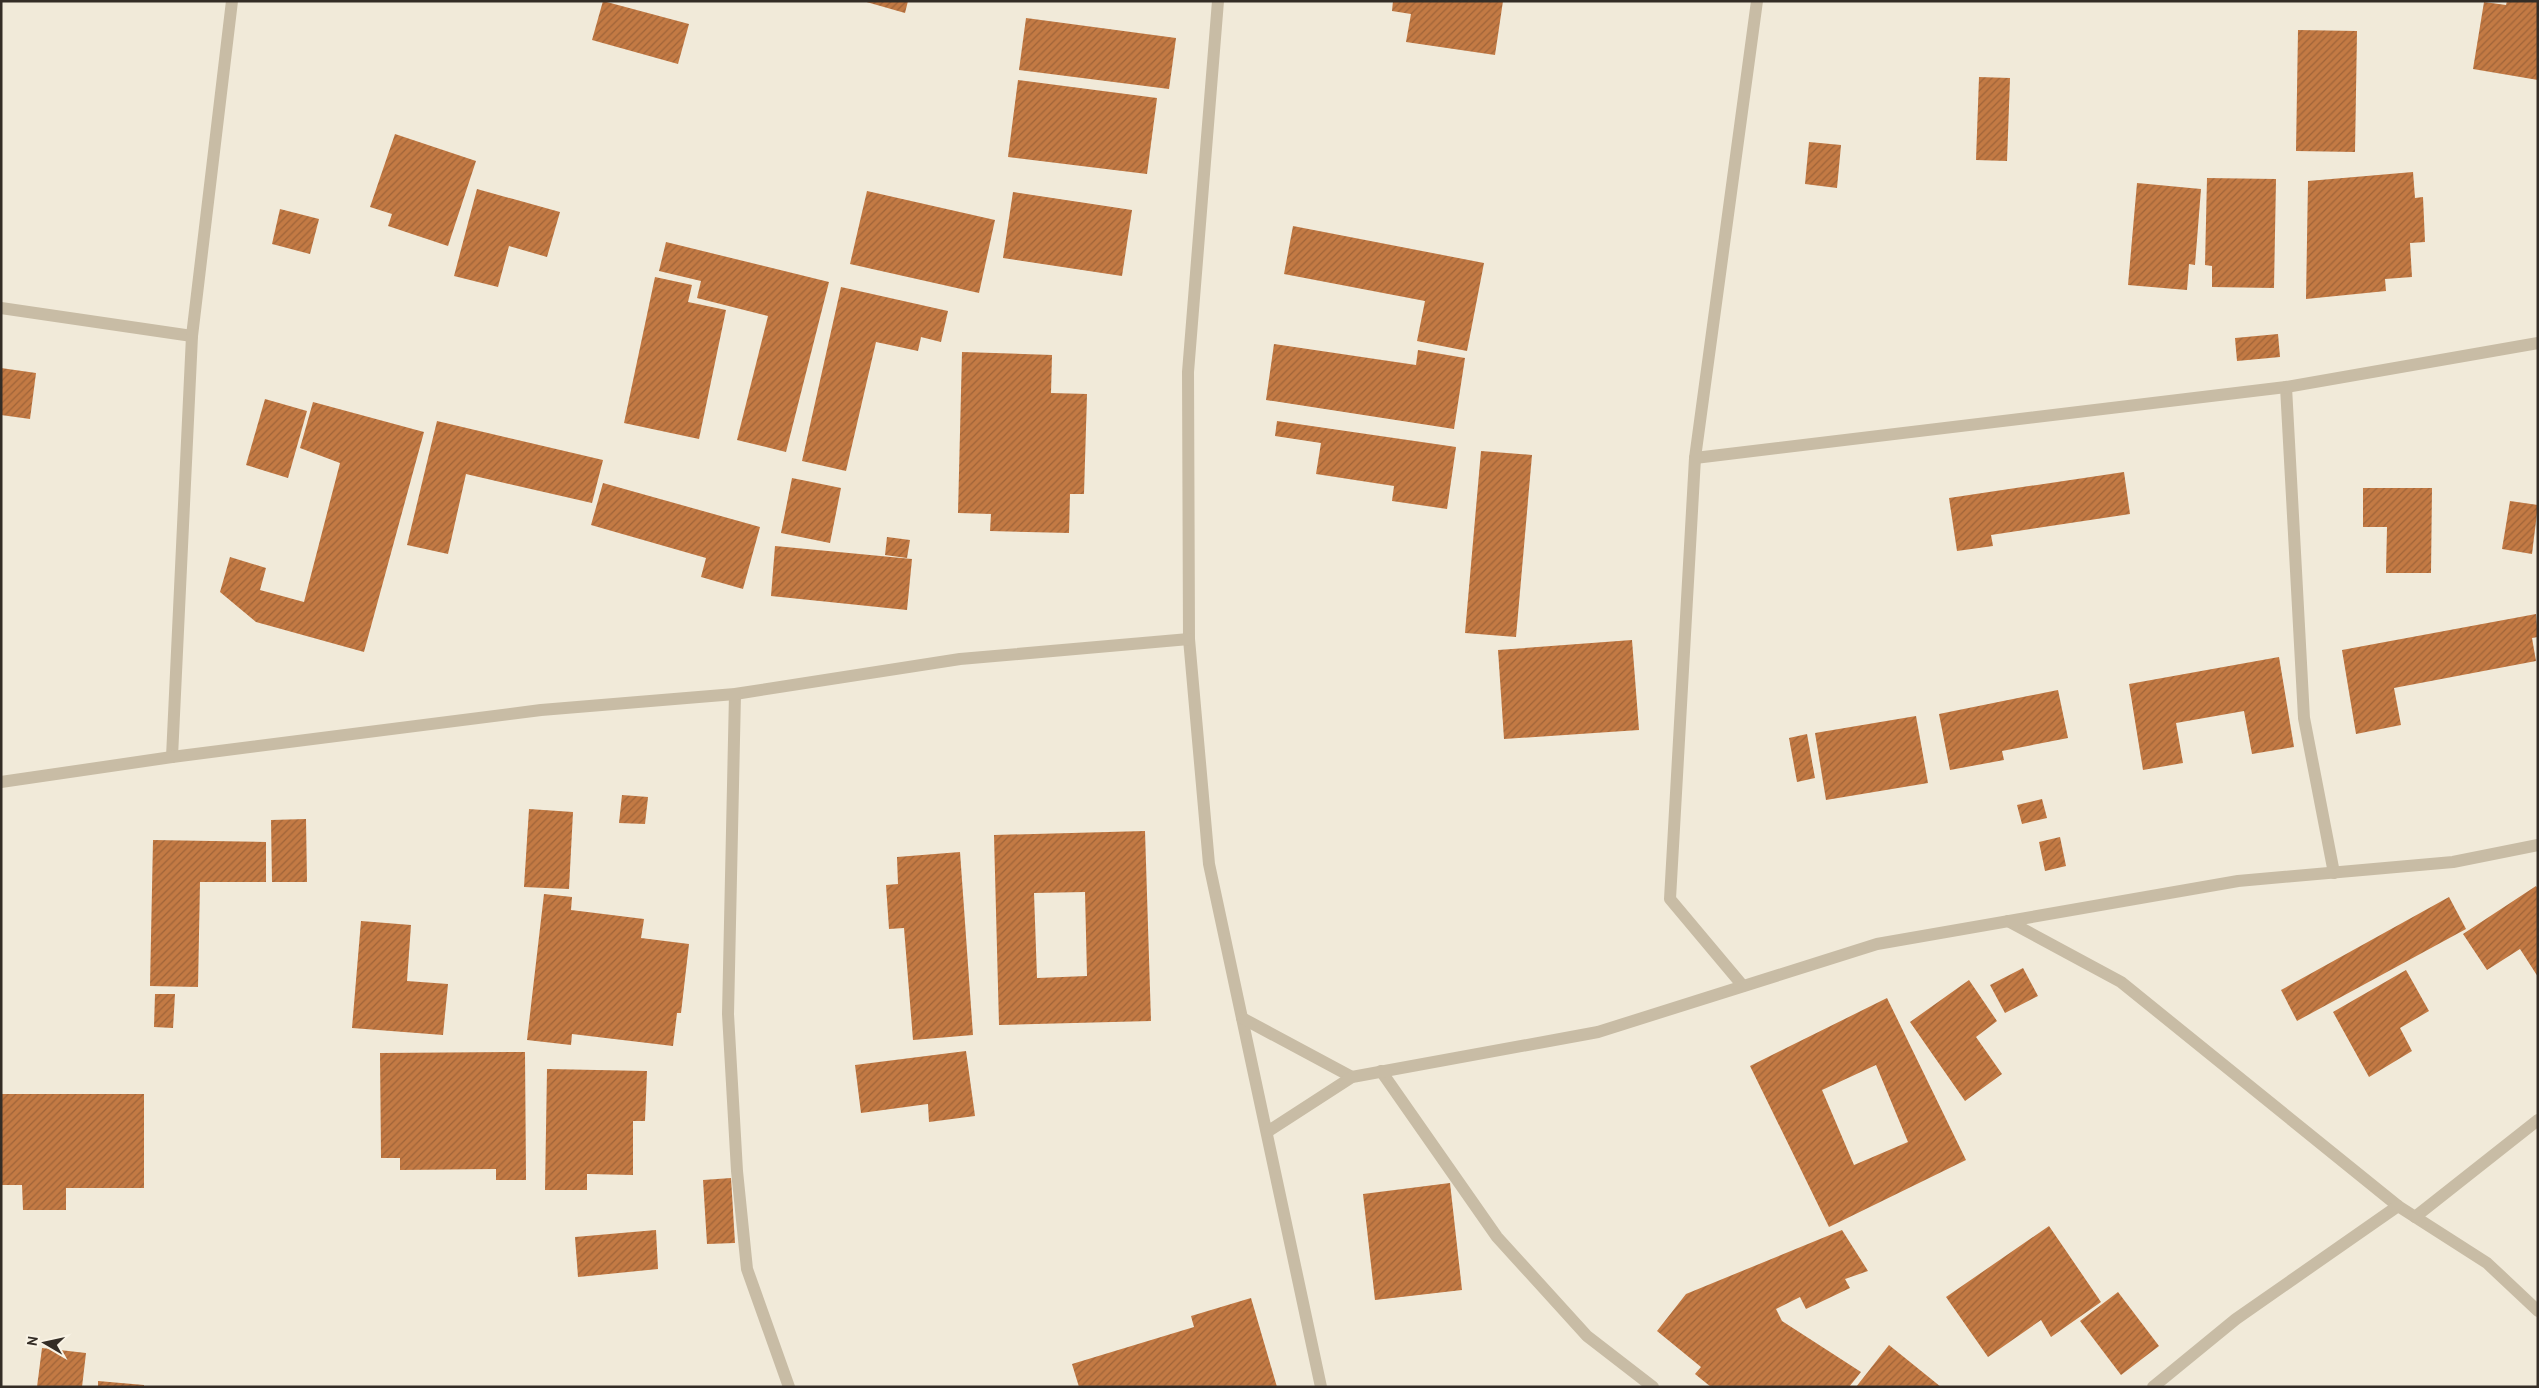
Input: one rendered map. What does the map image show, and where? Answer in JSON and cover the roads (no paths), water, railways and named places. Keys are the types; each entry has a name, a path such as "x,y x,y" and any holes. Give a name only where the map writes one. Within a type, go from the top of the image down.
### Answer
{"street":[{"path":"172,757 192,336 232,1"},
{"path":"1218,1 1188,372 1189,639 1209,864 1321,1387"},
{"path":"1742,986 1670,899 1695,458 1757,1"},
{"path":"1,308 192,336"},
{"path":"1695,458 2286,387 2538,343"},
{"path":"2286,387 2304,718 2334,873"},
{"path":"1,782 172,757 541,710 735,694 960,659 1189,639"},
{"path":"735,694 728,1014 737,1171 747,1268 790,1387"},
{"path":"1267,1132 1352,1077 1598,1032 1877,944 2238,881 2453,862 2538,845"},
{"path":"2008,921 2121,982 2398,1206 2487,1263 2538,1311"},
{"path":"1242,1018 1352,1077"},
{"path":"1381,1071 1497,1237 1587,1336 1653,1387"},
{"path":"2415,1217 2538,1120"},
{"path":"2153,1387 2236,1319 2398,1206"}]}
